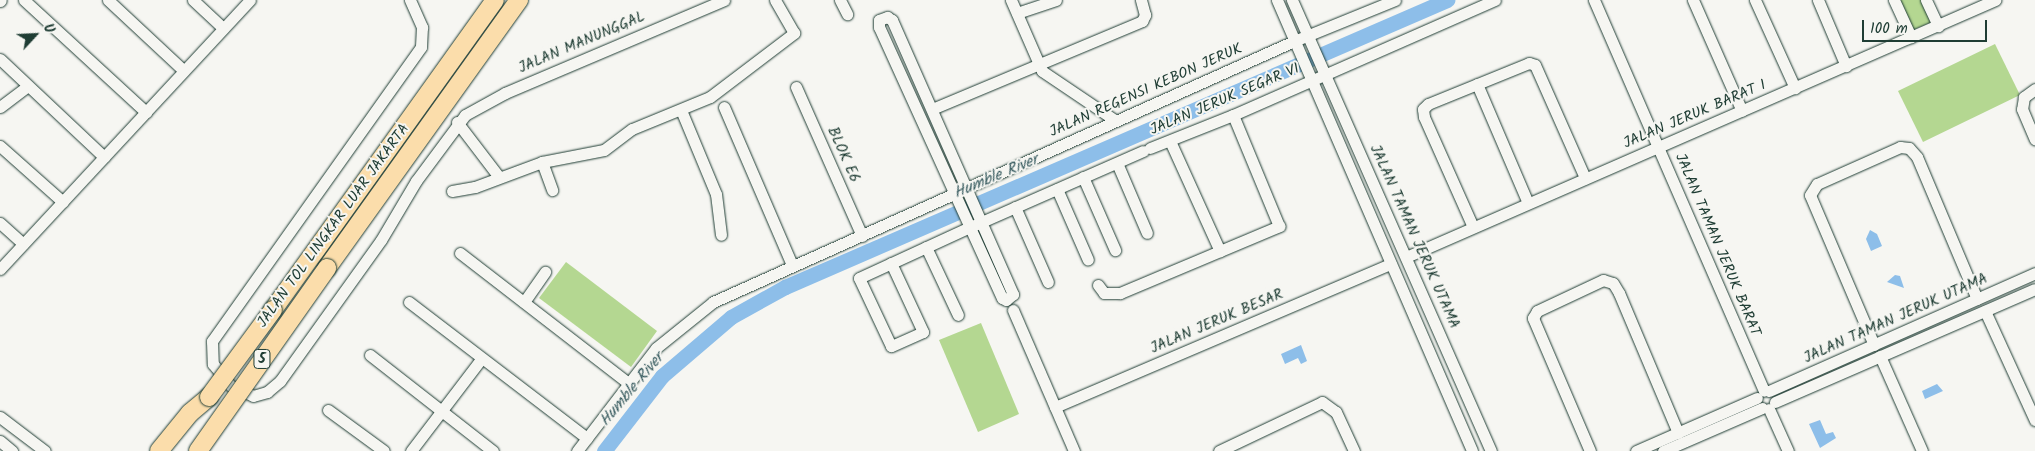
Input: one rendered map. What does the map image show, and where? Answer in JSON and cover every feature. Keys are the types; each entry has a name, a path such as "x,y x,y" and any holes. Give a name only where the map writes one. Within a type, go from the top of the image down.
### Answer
{"highway":[{"name":"JALAN TOL LINGKAR LUAR JAKARTA","path":"170,451 312,258 495,0"},
{"name":"JALAN TOL LINGKAR LUAR JAKARTA","path":"198,451 519,0"},
{"path":"159,451 190,413 209,397"}],"street":[{"path":"24,0 146,112"},
{"path":"108,0 182,70"},
{"path":"193,0 223,28"},
{"path":"0,269 146,112 182,70 250,0"},
{"path":"410,0 424,36 409,66 335,165 212,341 213,364 231,386 253,396 267,392 280,380 381,240 413,185 457,122 499,177"},
{"name":"JALAN MANUNGGAL","path":"457,122 505,93 724,0"},
{"path":"452,191 475,187 542,162 604,150 632,129 710,97 792,34 793,30 775,0"},
{"path":"840,0 847,14"},
{"path":"1011,0 1038,63 1047,76 1116,121"},
{"path":"1017,13 1056,0"},
{"path":"932,110 1038,63 1142,21 1146,15 1140,0"},
{"name":"JALAN TAMAN JERUK UTAMA","path":"1276,0 1472,451"},
{"name":"JALAN TAMAN JERUK UTAMA","path":"1292,0 1325,70 1491,451"},
{"name":"JALAN REGENSI KEBON JERUK","path":"577,451 656,348 697,313 729,293 862,236 968,194 1116,121 1294,41 1311,41 1395,0"},
{"name":"JALAN JERUK SEGAR VI","path":"891,263 923,332 891,346 859,278 974,222 1015,207 1146,150 1233,115 1325,70 1496,0"},
{"name":"JALAN TAMAN JERUK BARAT","path":"1594,0 1788,451"},
{"path":"1693,0 1742,111"},
{"path":"1755,0 1795,88"},
{"path":"1818,0 1846,66"},
{"path":"1894,0 1911,37"},
{"path":"1926,0 1938,26"},
{"name":"JALAN JERUK BARAT I","path":"1406,257 1995,0"},
{"path":"932,110 892,20 887,17 879,20 879,27 957,197 974,222 1013,294 1006,300 1002,298 974,222 968,194 932,110"},
{"path":"0,59 104,157"},
{"path":"1473,228 1422,109 1428,104 1529,63 1535,65 1585,178"},
{"path":"1478,84 1528,203"},
{"path":"0,107 28,86"},
{"name":"BLOK E6","path":"796,87 862,236"},
{"path":"2035,89 2024,97 2022,109 2035,139"},
{"path":"724,107 792,265"},
{"path":"681,110 716,194 721,235"},
{"path":"1098,285 1104,293 1112,296 1279,226 1233,115"},
{"path":"1170,141 1220,251"},
{"path":"0,146 62,202"},
{"path":"1874,345 1810,195 1817,184 1900,147 1909,148 1917,157 1977,299"},
{"path":"542,162 552,190"},
{"path":"1117,163 1147,233"},
{"path":"1083,178 1115,250"},
{"path":"1057,189 1088,260"},
{"path":"1015,207 1048,282"},
{"path":"0,222 23,244"},
{"path":"926,247 958,315"},
{"path":"460,253 628,383"},
{"name":"JALAN JERUK BESAR","path":"1055,407 1391,264"},
{"path":"524,302 545,272"},
{"name":"JALAN TAMAN JERUK UTAMA","path":"1664,451 1874,345 2035,273"},
{"path":"1590,451 1533,318 1537,311 1603,280 1613,283 1619,293 1683,442"},
{"name":"JALAN TAMAN JERUK UTAMA","path":"1766,400 1880,356 2035,289"},
{"path":"409,302 481,359 587,438"},
{"path":"1013,310 1074,451"},
{"path":"1985,311 2035,420"},
{"path":"370,355 493,451"},
{"path":"1880,356 1922,451"},
{"path":"411,451 481,359"},
{"path":"1441,378 1456,372"},
{"path":"1219,451 1322,402 1336,412 1354,451"},
{"path":"328,410 384,451"},
{"path":"0,416 45,451"},
{"path":"0,442 12,451"},
{"name":"JALAN TAMAN JERUK UTAMA","path":"1636,451 1683,442"}],"green space":[{"path":"1899,0 1922,0 1932,22 1913,30"},
{"path":"1995,44 2020,95 1923,142 1898,91"},
{"path":"566,262 657,331 631,367 539,298"},
{"path":"981,323 1019,414 978,432 939,340"}],"water":[{"path":"1870,230 1877,234 1882,246 1871,251 1866,239"},
{"path":"1895,275 1900,276 1904,288 1887,282"},
{"path":"1301,345 1307,361 1301,364 1298,358 1285,364 1281,354"},
{"path":"1937,384 1943,391 1925,399 1922,391"},
{"path":"1820,420 1826,434 1833,432 1836,438 1820,448 1809,424"}],"waterway":[{"name":"Humble River","path":"604,451 662,376 731,317 785,287 1447,0"}]}
